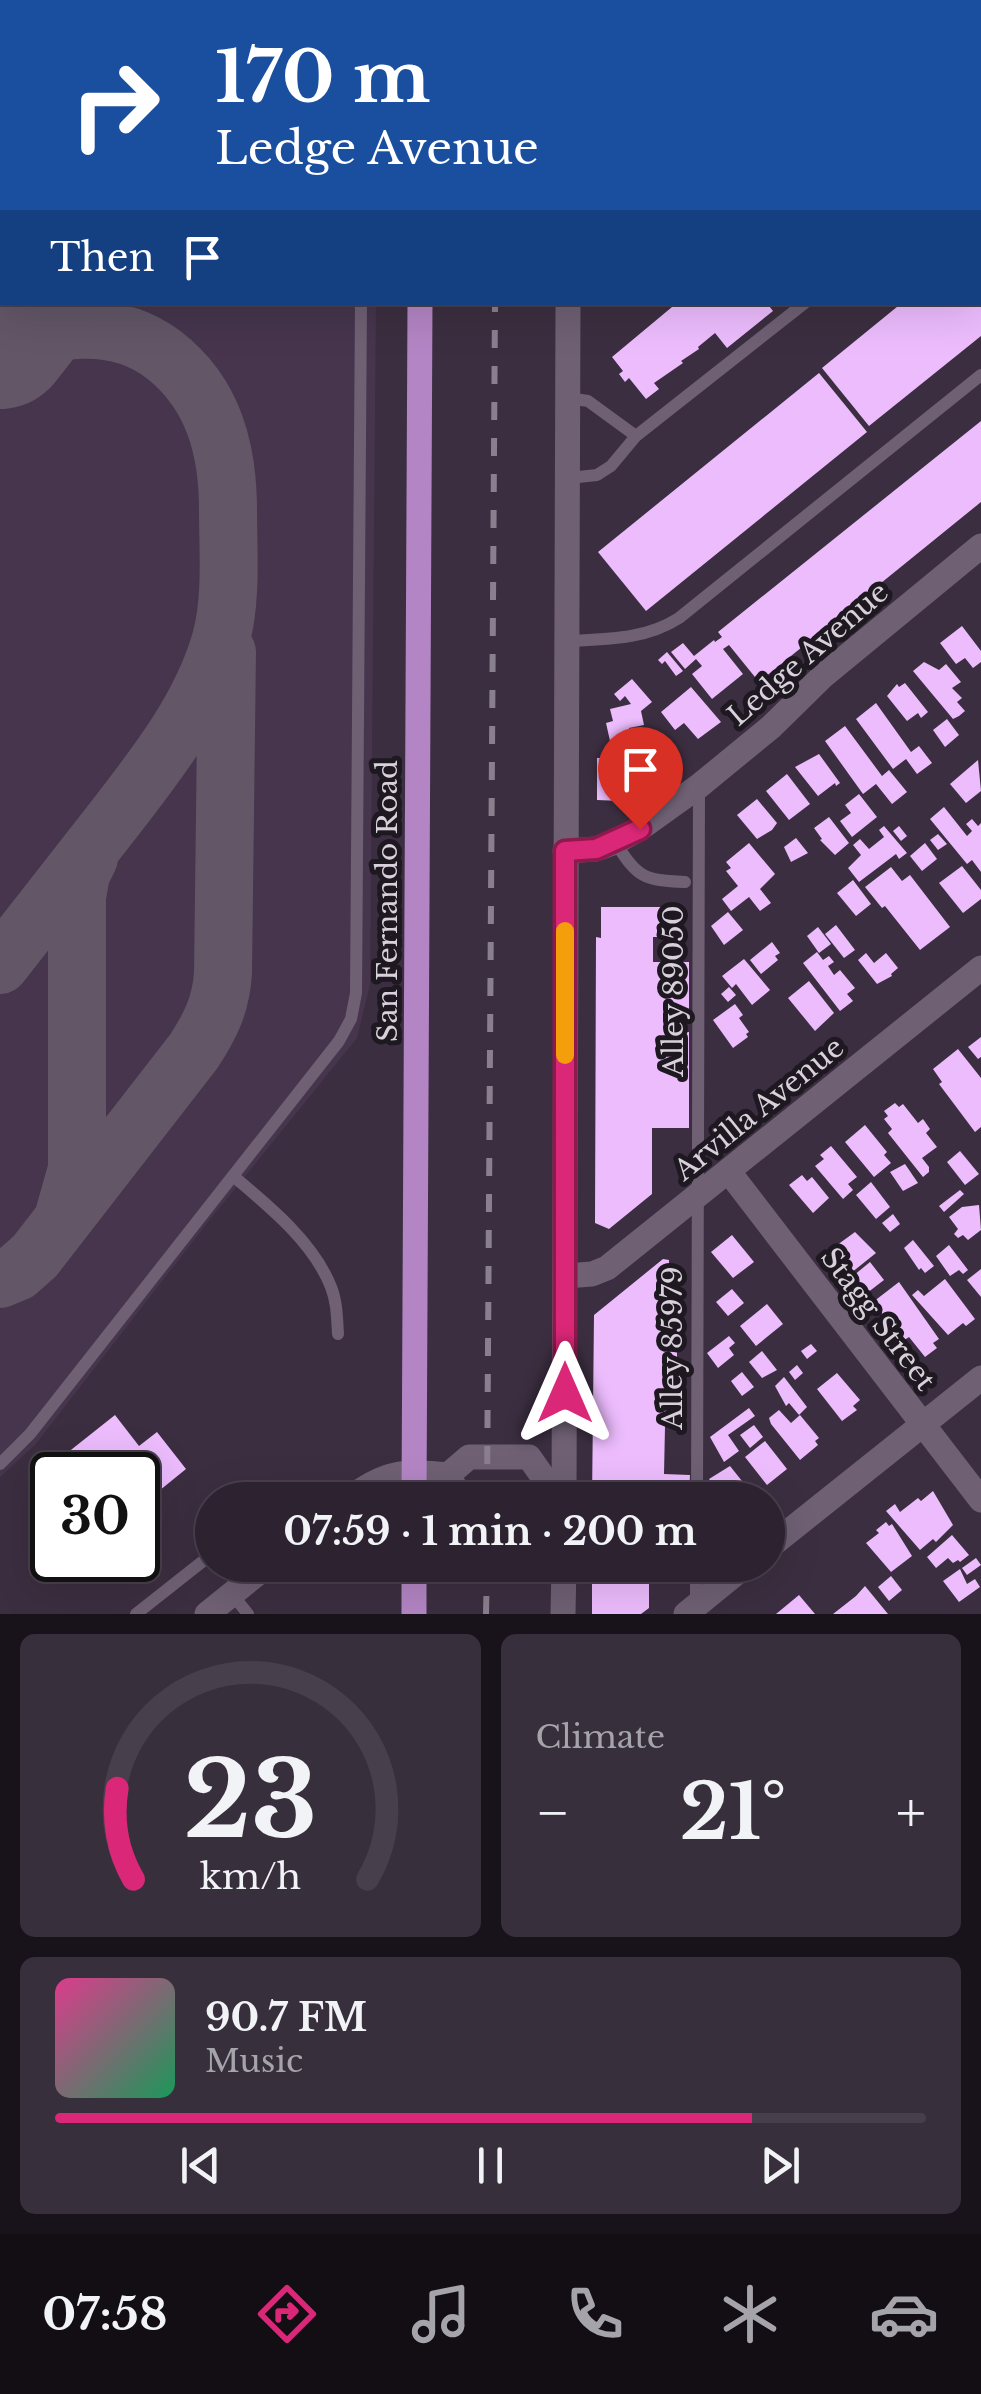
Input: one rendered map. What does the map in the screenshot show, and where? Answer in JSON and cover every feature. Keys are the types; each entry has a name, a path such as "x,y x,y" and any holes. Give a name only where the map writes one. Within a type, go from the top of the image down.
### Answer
{"main road":[{"name":"San Fernando Road","path":"414,1482 420,305"},
{"path":"414,1582 414,1614"}],"street":[{"path":"554,1482 565,1276 568,305"},
{"name":"Ledge Avenue","path":"565,851 596,849 615,842 700,786 824,676 981,546"},
{"name":"Arvilla Avenue","path":"565,1276 592,1274 607,1268 981,968"},
{"name":"Stagg Street","path":"729,1172 981,1500"},
{"path":"785,1535 981,1378"},
{"path":"373,1482 414,1471 448,1475 469,1457 529,1458 546,1482"},
{"path":"448,1475 452,1482"},
{"path":"208,1614 240,1604 256,1582"},
{"path":"563,1614 564,1582"},
{"path":"693,1611 726,1582"}],"lane":[{"path":"0,1464 30,1434 339,1041 351,1019 356,993 361,305"},
{"path":"569,478 597,475 610,466 636,436 802,305"},
{"path":"566,641 622,638 660,630 679,618 981,374"},
{"path":"568,398 588,401 636,436"},
{"name":"Alley 89050","path":"697,1197 700,786"},
{"path":"615,842 646,880 685,882"},
{"path":"232,1176 280,1218 312,1255 331,1285 338,1334"},
{"name":"Alley 85979","path":"696,1482 697,1197"},
{"path":"136,1614 195,1567"},
{"path":"693,1611 695,1582"}],"shaded area":[{"path":"0,305 376,305 370,985 357,1038 35,1445 0,1477"}],"building":[{"path":"674,305 768,305 773,311 727,348 715,333 654,383 659,389 646,399 629,378 625,382 619,374 623,371 612,357"},
{"path":"899,305 981,305 981,336 869,426 822,368"},
{"path":"819,373 867,432 646,611 598,552"},
{"path":"981,421 981,502 759,682 729,645 723,649 743,674 712,699 692,674 702,666 696,659 685,669 671,652 683,643 694,656 722,637 718,632"},
{"path":"962,626 981,651 981,662 973,668 965,658 956,664 940,643"},
{"path":"667,652 683,671 676,676 665,661 662,664 658,660"},
{"path":"924,662 939,670 946,664 961,682 952,688 962,698 957,702 965,711 959,716 953,719 913,671"},
{"path":"632,679 652,702 641,711 644,725 629,728 631,737 610,741 606,723 613,721 610,709 631,704 625,696 620,701 614,694"},
{"path":"905,683 928,712 921,718 918,713 907,721 887,696 897,684 899,687"},
{"path":"691,687 721,722 698,739 684,723 675,730 661,712"},
{"path":"876,703 911,752 919,746 932,763 917,774 906,759 893,769 856,719"},
{"path":"947,719 959,735 945,747 933,730"},
{"path":"845,726 882,776 889,770 907,792 892,804 876,784 863,794 825,741"},
{"path":"819,754 840,783 818,796 795,767"},
{"path":"597,758 623,758 621,801 597,800"},
{"path":"978,760 981,791 966,803 950,784"},
{"path":"787,774 810,804 789,820 766,791"},
{"path":"859,794 877,817 852,837 840,821 851,813 845,805"},
{"path":"757,799 777,823 757,839 737,815"},
{"path":"944,807 967,836 972,831 966,824 972,819 978,826 981,823 981,872 972,860 967,864 930,819"},
{"path":"829,817 849,843 835,855 814,828"},
{"path":"884,826 907,853 899,859 896,854 859,882 848,868 861,855 853,845 860,839 869,849 884,837 879,830"},
{"path":"899,826 907,836 901,841 893,831"},
{"path":"938,834 947,844 938,850 930,840"},
{"path":"796,838 808,853 791,862 784,847"},
{"path":"749,843 775,874 760,889 771,903 760,911 749,897 731,911 722,899 738,886 726,871 731,868 726,862"},
{"path":"925,843 937,859 922,871 910,856"},
{"path":"962,866 981,890 981,899 963,913 939,883"},
{"path":"891,867 902,881 910,875 950,927 920,950 865,887"},
{"path":"853,880 871,904 856,916 837,893"},
{"path":"601,907 666,907 666,937 653,937 653,962 689,962 689,1022 672,1022 672,1032 689,1032 689,1128 652,1128 652,1194 609,1229 595,1223 596,937 601,938"},
{"path":"728,912 743,930 724,945 711,926"},
{"path":"836,925 855,950 844,958 825,934"},
{"path":"818,927 831,944 819,953 807,936"},
{"path":"772,942 780,953 775,956 778,960 761,974 750,960"},
{"path":"817,952 823,960 829,956 834,962 828,966 834,975 840,970 855,988 847,994 853,1001 840,1011 803,963"},
{"path":"866,953 874,963 886,953 898,968 877,984 858,960"},
{"path":"744,959 770,990 752,1005 736,984 732,988 722,976"},
{"path":"809,981 834,1013 815,1031 788,998"},
{"path":"729,987 736,995 728,1002 721,994"},
{"path":"735,1004 749,1032 733,1048 713,1020"},
{"path":"981,1037 981,1057 978,1059 968,1047"},
{"path":"958,1049 981,1078 981,1127 975,1132 939,1084 942,1082 933,1069"},
{"path":"895,1103 899,1107 903,1104 918,1123 923,1119 930,1129 926,1133 937,1147 922,1158 929,1167 923,1177 888,1133 892,1129 884,1119 888,1116 884,1111"},
{"path":"865,1125 891,1163 874,1177 845,1142"},
{"path":"831,1146 857,1177 848,1184 853,1190 843,1199 815,1166"},
{"path":"960,1151 979,1174 965,1185 947,1162"},
{"path":"905,1164 918,1183 903,1191 890,1172"},
{"path":"802,1175 807,1181 812,1177 829,1198 813,1213 789,1185"},
{"path":"871,1182 890,1207 876,1219 856,1195"},
{"path":"960,1190 964,1194 944,1212 939,1206"},
{"path":"979,1205 981,1230 968,1240 963,1235 958,1238 954,1234 958,1229 949,1217 962,1207"},
{"path":"893,1214 900,1224 890,1232 882,1223"},
{"path":"855,1232 876,1253 851,1273 833,1248"},
{"path":"732,1235 754,1262 733,1278 711,1252"},
{"path":"913,1240 934,1266 925,1273 904,1248"},
{"path":"949,1245 968,1270 963,1274 959,1270 950,1276 936,1256"},
{"path":"663,1259 669,1260 667,1352 677,1352 677,1378 666,1379 664,1474 690,1475 690,1482 592,1482 594,1315"},
{"path":"870,1262 884,1280 867,1293 853,1276"},
{"path":"981,1269 981,1297 967,1280"},
{"path":"945,1279 975,1319 948,1335 912,1295 918,1290 924,1296"},
{"path":"899,1282 939,1339 933,1343 937,1348 925,1357 909,1337 903,1341 873,1302"},
{"path":"732,1289 744,1303 728,1316 716,1302"},
{"path":"767,1304 783,1324 756,1346 740,1326"},
{"path":"729,1336 735,1343 729,1348 734,1355 718,1368 707,1353"},
{"path":"811,1344 817,1351 807,1359 801,1351"},
{"path":"762,1351 777,1370 762,1378 749,1362"},
{"path":"797,1365 803,1373 795,1380 789,1372"},
{"path":"742,1372 754,1387 742,1396 731,1381"},
{"path":"837,1373 860,1400 853,1406 857,1410 842,1421 817,1389"},
{"path":"784,1377 807,1407 799,1415 789,1403 786,1406 775,1386"},
{"path":"749,1408 755,1416 728,1435 739,1451 724,1462 710,1437"},
{"path":"779,1410 791,1423 800,1415 819,1438 815,1441 818,1445 800,1460 771,1424 769,1418"},
{"path":"115,1415 139,1446 157,1432 186,1469 160,1490 160,1452 68,1452"},
{"path":"754,1425 763,1437 750,1448 740,1435"},
{"path":"765,1441 787,1469 771,1482 765,1482 745,1457"},
{"path":"730,1466 743,1482 711,1482 709,1479"},
{"path":"933,1491 953,1525 936,1542 933,1539 920,1550 886,1511 895,1504 900,1512"},
{"path":"886,1522 892,1524 912,1556 891,1572 866,1543"},
{"path":"952,1535 969,1555 953,1563 948,1558 936,1568 927,1557"},
{"path":"976,1558 981,1565 967,1575 962,1568"},
{"path":"960,1569 967,1584 975,1579 980,1587 959,1602 943,1581"},
{"path":"891,1576 902,1590 889,1601 878,1587"},
{"path":"592,1582 649,1582 649,1608 641,1614 592,1614"},
{"path":"865,1586 888,1614 833,1614 856,1596"},
{"path":"799,1595 815,1614 776,1614"}],"taxiway":[{"path":"0,354 61,332 104,331 145,343 181,370 206,405 221,445 229,558 221,639 188,714 142,783 0,965"},
{"path":"0,1279 17,1272 35,1256 194,1051 214,1014 223,973 227,652"},
{"path":"64,1215 77,1169 77,897 89,858"}],"runway":[{"path":"0,339 27,305"}],"railway":[{"path":"487,1482 495,305"},
{"path":"486,1614 487,1582"}],"slow traffic":[{"path":"565,931 565,1055"}],"route":[{"path":"565,1393 565,851 596,849 640,829"}]}
